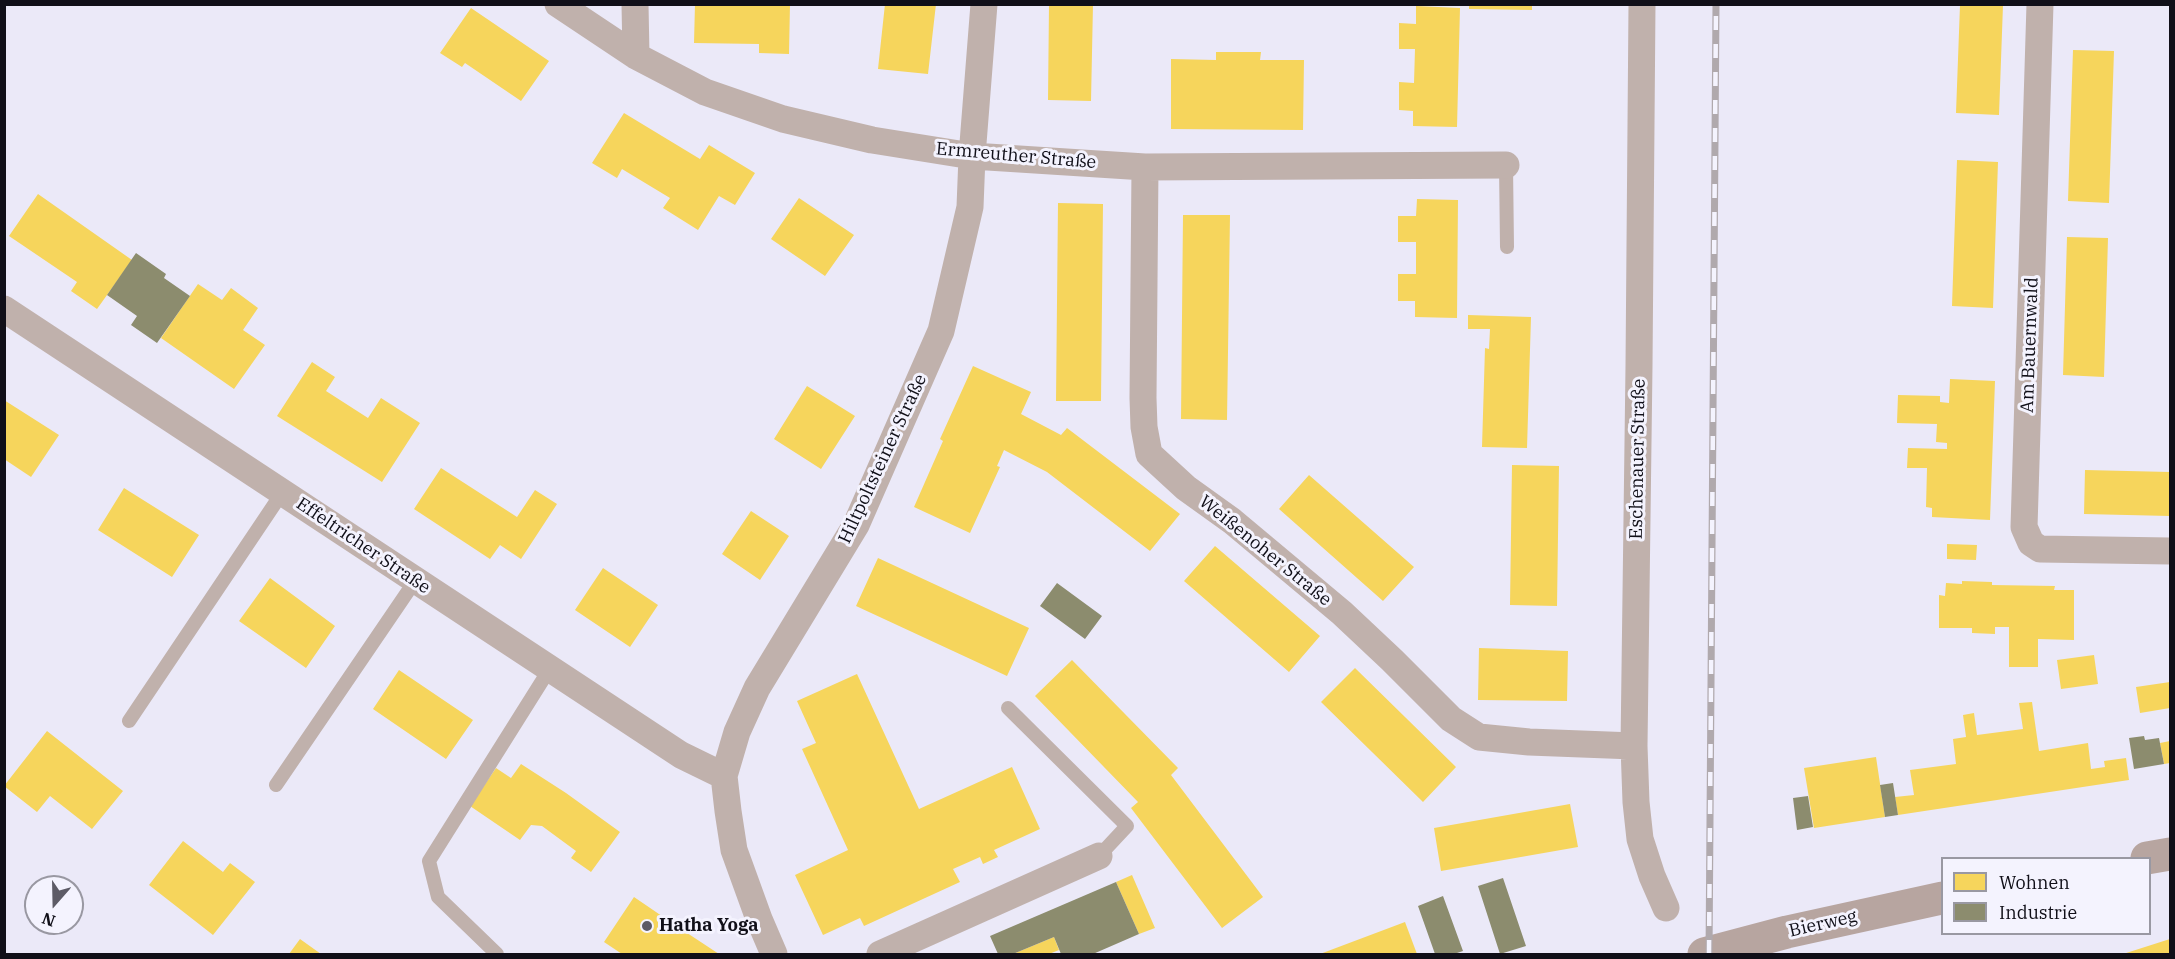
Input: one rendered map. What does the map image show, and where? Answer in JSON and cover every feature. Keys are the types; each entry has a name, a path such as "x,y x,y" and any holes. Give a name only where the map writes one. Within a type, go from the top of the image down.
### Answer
{"main road":[{"path":"2151,857 2170,854"},
{"name":"Bierweg","path":"1704,954 1941,898"}],"street":[{"name":"Ermreuther Straße","path":"558,4 636,56 705,92 783,119 872,140 972,156 1145,166 1506,165"},
{"path":"635,4 636,56"},
{"name":"Hiltpoltsteiner Straße","path":"774,954 734,850 724,776 737,732 757,688 856,525 941,331 970,207 984,4"},
{"name":"Eschenauer Straße","path":"1642,4 1634,746 1640,839 1652,876 1666,908"},
{"name":"Am Bauernwald","path":"2040,4 2024,526 2031,543 2040,549 2170,551"},
{"name":"Weißenoher Straße","path":"1145,166 1143,398 1144,427 1149,454 1186,488 1232,521 1342,613 1392,660 1450,720 1479,737 1529,742 1634,746"},
{"name":"Effeltricher Straße","path":"4,309 549,670 681,755 724,776"},
{"path":"880,954 1099,856"}],"lane":[{"path":"1506,165 1507,247"},
{"path":"129,721 282,493"},
{"path":"276,785 415,580"},
{"path":"497,954 438,897 429,861 549,670"},
{"path":"1008,708 1127,826 1099,856"}],"building: Wohnen":[{"path":"695,4 790,4 789,54 759,53 759,44 694,43"},
{"path":"885,4 936,4 928,74 878,69"},
{"path":"1049,4 1093,4 1091,101 1048,100"},
{"path":"1469,4 1532,4 1532,10 1469,9"},
{"path":"1960,5 2003,5 1999,115 1956,113"},
{"path":"1416,6 1460,8 1457,127 1413,126 1413,111 1399,110 1399,82 1414,83 1415,49 1399,49 1399,23 1416,24"},
{"path":"471,8 549,61 521,101 465,63 462,67 440,53"},
{"path":"2073,50 2114,51 2109,203 2068,201"},
{"path":"1216,52 1261,52 1260,60 1304,60 1303,130 1171,129 1171,59 1216,60"},
{"path":"624,113 700,159 709,145 755,173 735,205 719,196 698,230 663,208 670,198 622,169 617,178 592,163"},
{"path":"1957,160 1998,162 1993,308 1952,306"},
{"path":"38,194 132,260 97,309 71,291 77,282 9,236"},
{"path":"799,198 854,235 825,276 771,239"},
{"path":"1417,199 1458,200 1457,318 1415,317 1415,301 1398,301 1398,274 1416,274 1416,242 1398,242 1398,216 1416,216"},
{"path":"1058,203 1103,204 1101,401 1056,401"},
{"path":"1183,215 1230,215 1227,420 1181,419"},
{"path":"2067,237 2108,238 2104,377 2063,375"},
{"path":"198,284 222,300 231,288 258,308 243,330 265,345 234,389 161,338"},
{"path":"1468,315 1531,317 1527,448 1482,447 1485,348 1489,349 1490,329 1468,329"},
{"path":"312,362 335,377 326,391 368,418 381,398 420,423 382,482 277,416"},
{"path":"973,366 1031,392 1021,414 1061,435 1067,428 1180,514 1150,551 1047,472 1004,450 997,466 1000,467 970,533 914,507 943,441 940,439"},
{"path":"1950,379 1995,381 1990,520 1932,517 1932,508 1926,507 1927,468 1907,468 1908,448 1947,449 1947,443 1936,442 1937,424 1897,423 1898,395 1940,396 1940,402 1949,403"},
{"path":"807,386 855,416 821,469 774,439"},
{"path":"4,400 59,435 31,477 4,459"},
{"path":"1512,465 1559,466 1557,606 1510,605"},
{"path":"441,468 517,517 535,490 557,504 521,559 500,545 490,559 414,509"},
{"path":"2085,470 2170,472 2170,516 2084,514"},
{"path":"1309,475 1414,567 1383,601 1279,509"},
{"path":"124,488 199,535 172,577 98,530"},
{"path":"751,511 789,536 760,580 722,554"},
{"path":"1947,544 1977,545 1976,560 1947,559"},
{"path":"1215,546 1320,636 1289,672 1184,581"},
{"path":"878,558 1029,628 1007,676 856,606"},
{"path":"603,568 658,605 630,647 575,610"},
{"path":"270,578 335,626 306,668 239,621"},
{"path":"1962,581 1992,582 1992,585 2055,586 2054,590 2074,590 2074,640 2038,639 2038,667 2009,667 2009,627 1995,627 1995,634 1972,633 1972,628 1939,628 1939,595 1945,596 1946,583 1962,584"},
{"path":"1479,648 1568,651 1567,701 1478,700"},
{"path":"2094,655 2098,684 2061,689 2057,660"},
{"path":"1072,660 1178,768 1171,775 1263,897 1222,928 1131,808 1138,802 1035,696"},
{"path":"1355,668 1456,767 1423,802 1321,702"},
{"path":"399,670 473,720 446,759 373,709"},
{"path":"857,674 919,809 1012,767 1040,829 994,850 998,857 983,864 980,857 953,869 960,882 864,926 860,918 823,935 795,875 848,850 802,749 816,743 797,701"},
{"path":"2170,682 2170,708 2140,713 2136,687"},
{"path":"2032,702 2039,751 2088,743 2091,769 2105,767 2104,761 2126,758 2129,780 1898,815 1895,797 1914,795 1910,770 1956,764 1953,739 1966,737 1963,715 1974,713 1977,735 2023,729 2019,703"},
{"path":"47,731 123,791 92,829 50,796 37,812 4,786"},
{"path":"2170,741 2170,763 2164,764 2160,743"},
{"path":"1876,757 1885,817 1814,828 1804,768"},
{"path":"521,764 620,832 591,872 571,858 576,851 542,826 531,825 520,840 470,806 496,768 511,778"},
{"path":"1570,804 1578,847 1441,871 1434,828"},
{"path":"183,841 223,872 230,863 255,882 213,935 149,885"},
{"path":"1132,875 1155,928 1139,934 1116,882"},
{"path":"634,897 719,954 622,954 604,942"},
{"path":"1405,922 1417,954 1320,954"},
{"path":"1054,937 1059,950 1049,954 1013,954"},
{"path":"300,939 321,954 289,954"},
{"path":"2170,939 2170,954 2123,954"}],"building: Industrie":[{"path":"136,253 166,274 164,278 190,296 157,343 131,325 137,316 107,295"},
{"path":"1057,583 1102,616 1085,639 1040,606"},
{"path":"2144,736 2145,740 2159,738 2164,764 2134,769 2129,738"},
{"path":"1893,783 1898,815 1885,817 1880,785"},
{"path":"1808,796 1813,827 1797,830 1793,798"},
{"path":"1503,878 1526,946 1500,954 1478,886"},
{"path":"1116,882 1139,934 1093,954 1061,954 1054,937 1013,954 998,954 990,936"},
{"path":"1443,896 1463,951 1454,954 1435,954 1418,906"}],"railway":[{"path":"1709,954 1716,4"}],"place":[{"name":"Hatha Yoga","path":"647,926"}]}
